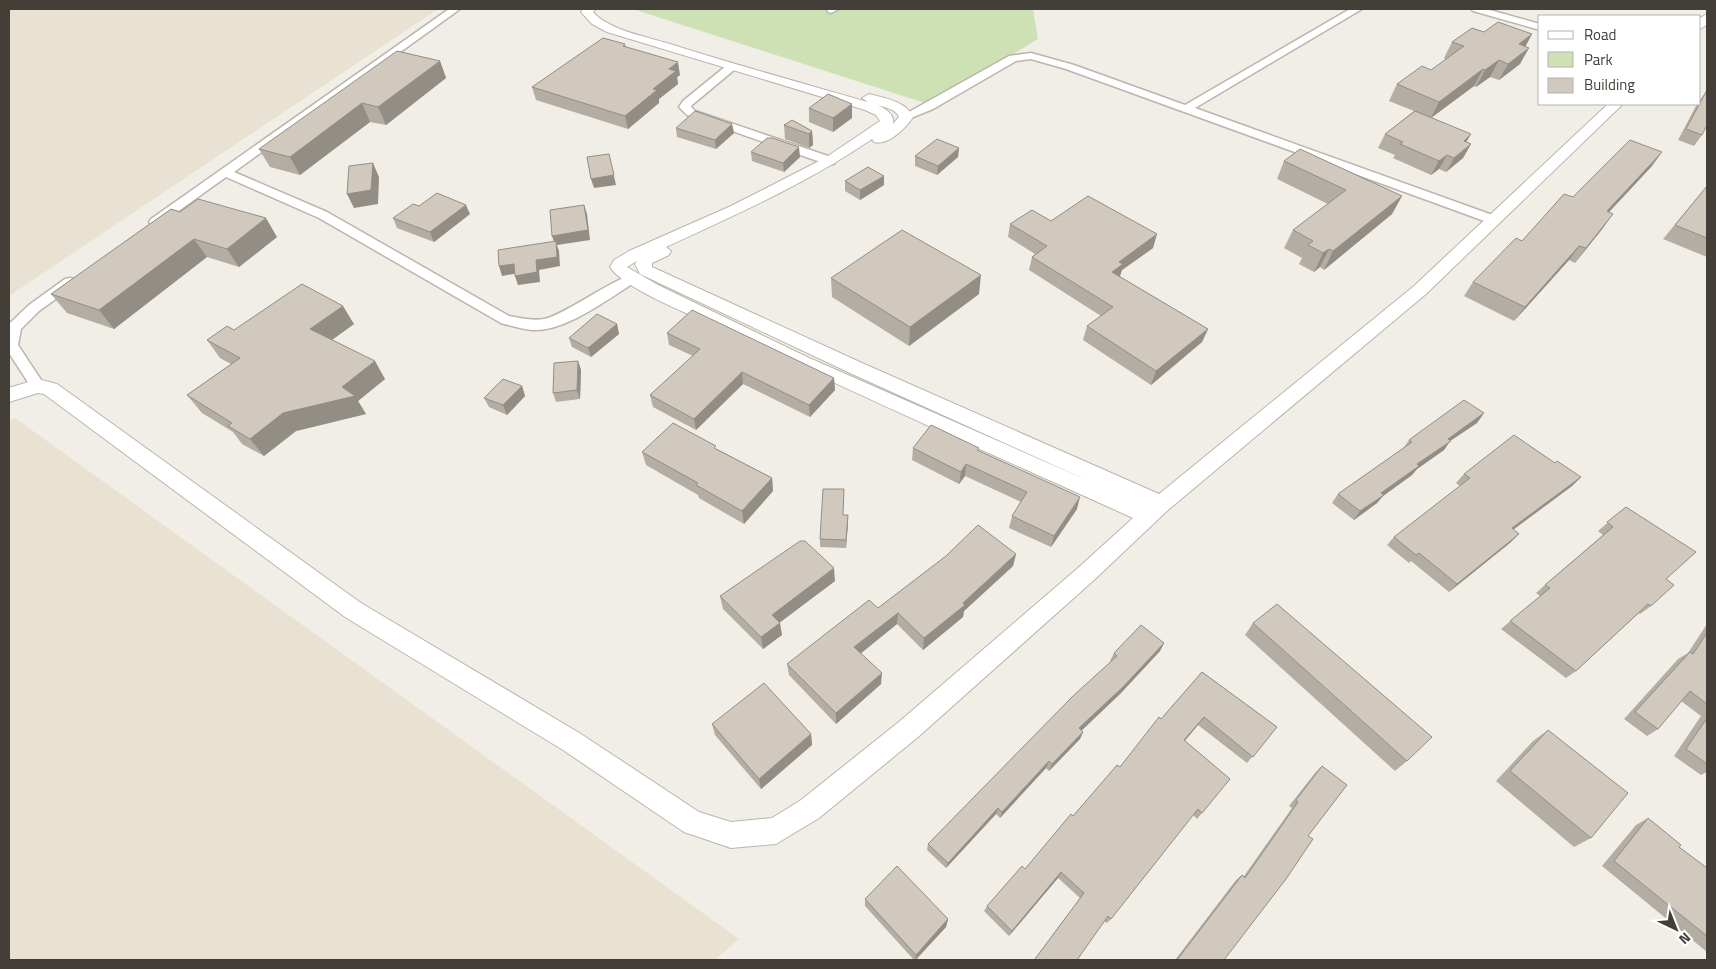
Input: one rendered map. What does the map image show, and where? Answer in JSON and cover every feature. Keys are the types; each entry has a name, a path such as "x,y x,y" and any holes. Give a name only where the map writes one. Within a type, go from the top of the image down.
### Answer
{"street":[{"path":"145,229 455,9"},
{"path":"590,9 587,12 590,18 600,25 730,68 768,76 870,107 881,111 886,117 887,122 830,161 736,209 625,261 618,267 632,278 801,361 1155,510"},
{"path":"602,9 601,13 608,19 625,27 734,60 886,102 904,112 906,117"},
{"path":"1187,108 1357,9"},
{"path":"1476,9 1538,26"},
{"path":"1490,9 1538,22"},
{"path":"1155,510 646,270 643,264 654,255 757,208 797,187 902,124 906,117 930,107 1013,58 1024,55 1042,58 1187,108 1494,220"},
{"path":"730,68 687,103 685,107 687,110 830,161"},
{"path":"9,395 38,386 50,389 353,610 572,742 693,823 731,836 776,831 810,809 910,729 1155,510 1420,290 1615,105"},
{"path":"225,172 323,215 506,320 534,325 556,320 574,312 632,278"},
{"path":"38,386 11,345 14,327 34,308 82,274"}],"shaded area":[{"path":"9,9 438,9 9,296"},
{"path":"15,418 739,939 715,960 9,960 9,421"}],"green space":[{"path":"1033,9 1038,39 931,105 636,10"}],"building":[{"path":"1498,22 1532,34 1519,44 1529,48 1508,64 1499,60 1485,70 1483,69 1439,102 1397,84 1422,66 1431,70 1464,46 1452,42 1472,28 1484,32"},
{"path":"603,38 625,44 623,46 678,62 669,69 676,71 653,89 657,90 625,116 532,87"},
{"path":"397,51 440,61 378,107 362,103 290,157 259,149"},
{"path":"1707,90 1707,125 1702,135 1686,129 1699,105 1701,105"},
{"path":"828,94 852,104 833,118 809,108"},
{"path":"695,111 732,124 715,140 676,128"},
{"path":"1415,111 1471,134 1464,141 1471,144 1454,158 1447,155 1439,161 1400,144 1403,142 1385,134"},
{"path":"792,120 812,131 809,134 784,125"},
{"path":"767,138 799,147 783,163 751,152"},
{"path":"937,139 959,148 938,166 915,156"},
{"path":"1630,140 1662,152 1607,211 1613,214 1586,248 1579,246 1525,307 1473,282 1516,238 1522,241 1564,194 1573,197"},
{"path":"1300,149 1402,196 1333,251 1329,249 1323,253 1308,245 1313,241 1293,230 1346,190 1284,161"},
{"path":"609,154 614,175 591,179 587,157"},
{"path":"373,163 371,190 347,194 349,166"},
{"path":"868,167 884,176 860,190 845,181"},
{"path":"1707,186 1707,238 1675,225"},
{"path":"437,193 466,205 430,232 393,218 413,204 419,206"},
{"path":"1088,196 1157,234 1119,262 1123,264 1112,272 1208,329 1156,371 1087,326 1113,307 1032,257 1047,246 1010,224 1032,210 1051,221"},
{"path":"198,199 266,218 227,249 194,239 99,310 51,294 171,209 180,212"},
{"path":"584,205 588,230 552,236 550,210"},
{"path":"902,230 981,275 910,327 831,278"},
{"path":"556,241 557,257 536,260 537,272 515,276 514,264 499,266 498,250"},
{"path":"302,284 343,306 310,329 375,361 342,387 355,396 283,413 250,439 228,426 232,423 187,395 240,358 207,340 227,326 234,330"},
{"path":"692,310 834,378 809,405 742,372 694,419 650,395 700,349 667,333"},
{"path":"597,314 617,324 588,348 569,338"},
{"path":"578,361 577,390 553,393 554,363"},
{"path":"503,379 522,386 503,405 484,398"},
{"path":"1464,400 1484,413 1448,439 1451,441 1417,464 1419,466 1381,493 1384,495 1360,511 1338,494 1412,442 1409,440"},
{"path":"673,423 716,446 714,448 772,478 742,511 696,485 698,483 642,452"},
{"path":"931,425 979,448 977,450 1080,497 1054,536 1012,516 1027,492 966,464 961,472 913,448"},
{"path":"1514,435 1555,463 1557,461 1581,477 1512,528 1519,534 1457,584 1419,553 1416,555 1394,537 1470,478 1464,474"},
{"path":"823,489 844,489 843,515 848,515 846,540 820,539"},
{"path":"1626,507 1696,552 1666,579 1674,585 1651,606 1648,604 1576,671 1510,621 1550,588 1545,585 1613,527 1607,522"},
{"path":"978,525 1016,554 963,603 965,605 924,638 898,613 854,647 882,673 836,713 787,664 869,600 878,608 946,556"},
{"path":"800,541 805,541 834,568 772,615 780,623 761,637 720,596"},
{"path":"1277,604 1432,737 1407,761 1253,623"},
{"path":"1141,625 1164,643 1123,687 1079,728 1083,732 1052,764 1049,761 1002,812 998,808 948,863 928,844 1073,696 1117,656 1114,653"},
{"path":"1707,633 1707,704 1690,691 1658,729 1635,712 1690,652 1693,654"},
{"path":"1202,672 1277,727 1253,757 1204,717 1184,740 1230,779 1202,813 1198,809 1111,919 1108,916 1077,960 1036,960 1084,893 1061,872 1012,931 987,906 1022,866 1025,869 1071,814 1073,816 1117,765 1120,767 1159,717 1161,719"},
{"path":"764,683 811,734 759,779 712,724"},
{"path":"1707,718 1707,764 1686,749"},
{"path":"1548,730 1628,793 1591,838 1510,771"},
{"path":"1322,766 1347,785 1308,836 1313,839 1286,879 1224,960 1177,960 1242,875 1245,878 1298,802 1296,800"},
{"path":"1648,818 1681,845 1679,847 1707,868 1707,936 1614,861"},
{"path":"897,866 948,919 916,955 865,899"}]}
